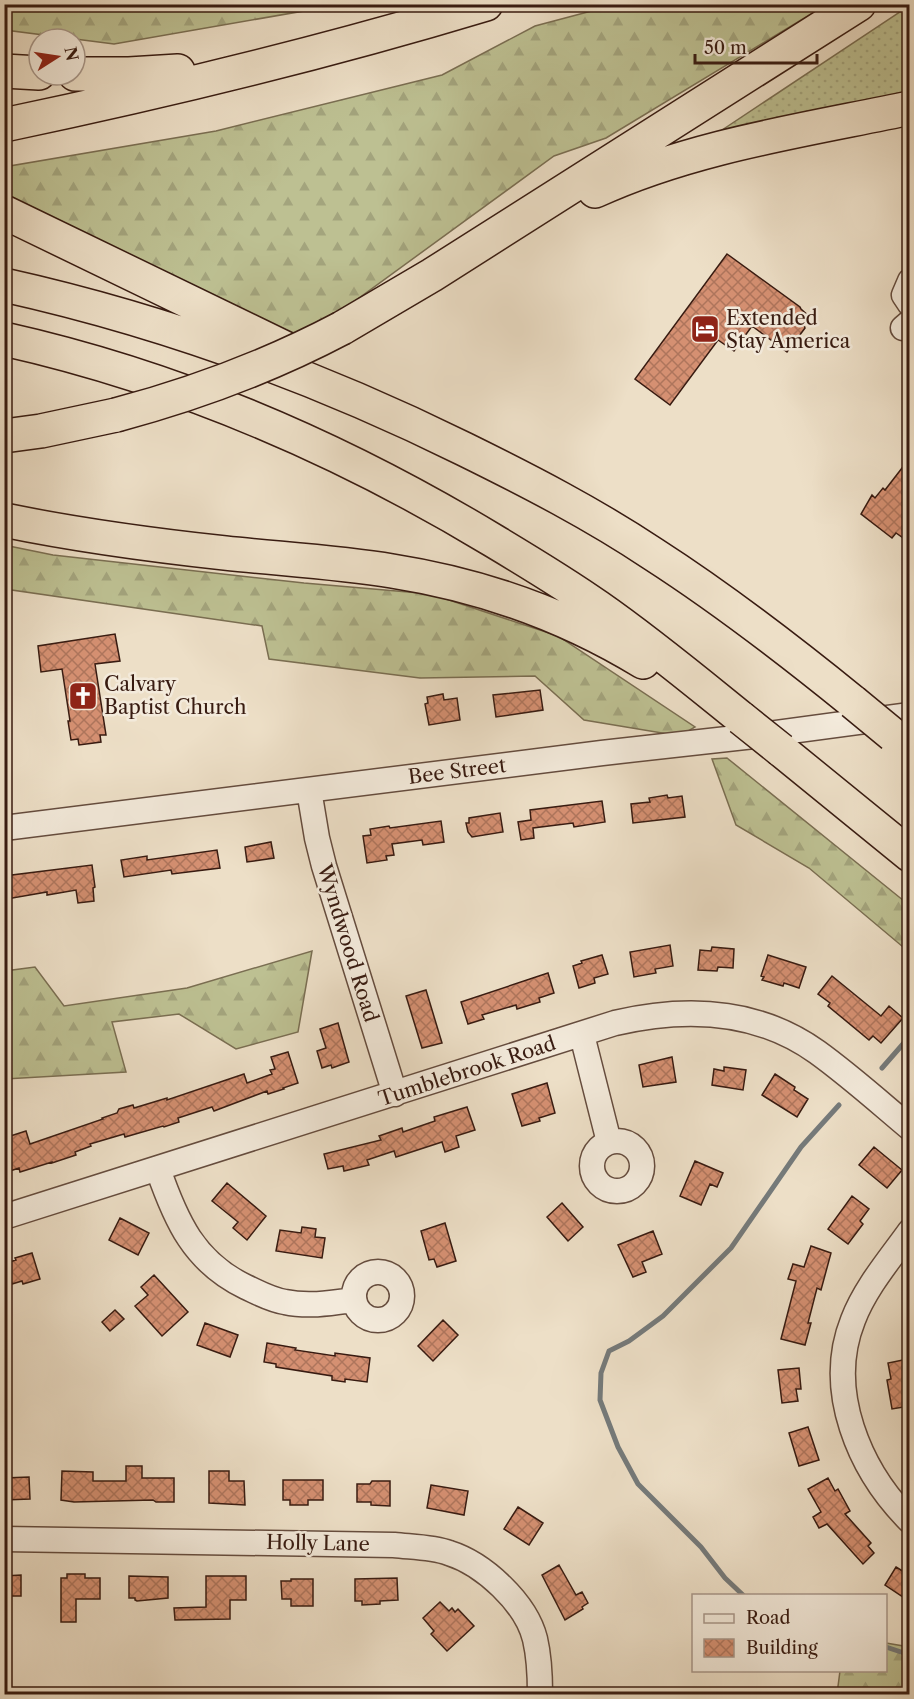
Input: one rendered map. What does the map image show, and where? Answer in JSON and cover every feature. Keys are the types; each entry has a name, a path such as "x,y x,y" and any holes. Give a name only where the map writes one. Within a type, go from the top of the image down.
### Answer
{"highway":[{"path":"4,125 130,98 301,56 486,4"},
{"path":"4,436 42,431 116,415 181,397 238,377 292,354 342,328 493,237 859,4"},
{"path":"87,74 161,72 258,57 301,56"},
{"path":"4,72 27,73"},
{"path":"493,237 545,217 621,179 670,162 718,149 909,108"},
{"path":"4,212 181,299 434,418 460,434 488,461"},
{"path":"4,285 125,315 237,351 342,392 488,461 575,507 652,553 759,627 853,702 904,733"},
{"path":"4,339 88,361 189,393 259,420 349,460 459,520 557,580 620,623 703,687 909,855"},
{"path":"4,520 60,531 164,546 370,568 437,579 499,596 559,618 600,637 654,668 703,687"}],"street":[{"path":"909,281 904,295 909,304"},
{"name":"Bee Street","path":"4,828 754,736 904,733"},
{"name":"Wyndwood Road","path":"309,790 324,866 395,1094"},
{"name":"Tumblebrook Road","path":"4,1217 624,1021 668,1013 693,1012 743,1019 786,1035 816,1051 909,1128"},
{"path":"582,1035 609,1142"},
{"path":"158,1169 171,1207 184,1231 200,1254 218,1270 264,1296 285,1302 308,1304 354,1300"},
{"path":"909,1231 853,1319 845,1345 842,1371 844,1398 861,1452 875,1478 909,1521"},
{"name":"Holly Lane","path":"4,1539 394,1545 448,1552 473,1563 498,1583 521,1609 535,1638 540,1695"}],"green space":[{"path":"5,4 338,4 114,44 87,41 87,27 27,27 27,33 5,30"},
{"path":"614,5 826,5 606,138 554,156 326,322 293,338 5,197 4,167 216,131 442,75 535,26"},
{"path":"909,6 909,97 707,140"},
{"path":"4,545 53,555 304,583 431,594 558,636 695,727 680,736 584,720 535,676 420,678 269,659 262,626 5,589"},
{"path":"727,758 909,905 909,952 809,868 736,825 712,759"},
{"path":"312,951 298,1032 236,1049 179,1014 112,1022 126,1072 5,1079 5,971 35,967 64,1006 187,988"},
{"path":"887,1643 909,1647 909,1694 837,1694 840,1672 887,1672"}],"building":[{"name":"Extended Stay America","path":"727,254 800,307 810,317 804,325 805,328 787,352 752,326 734,351 718,340 670,405 635,379"},
{"path":"909,459 909,542 896,533 892,538 861,514 872,495 875,498 883,488 885,490"},
{"name":"Calvary Baptist Church","path":"115,634 120,661 95,664 106,735 100,735 101,742 79,745 78,739 71,740 62,669 41,672 38,646"},
{"path":"540,690 543,710 496,717 493,695"},
{"path":"443,694 444,700 457,698 460,720 429,725 425,704 428,703 427,697"},
{"path":"667,795 668,798 682,796 685,817 633,823 631,804 650,802 649,798"},
{"path":"602,801 605,822 574,827 573,823 533,828 534,838 521,840 518,822 531,820 530,810"},
{"path":"500,813 503,832 472,837 468,832 466,823 469,823 469,818"},
{"path":"441,821 444,842 423,845 422,840 392,844 394,855 386,856 387,860 367,863 363,836 371,835 370,829"},
{"path":"271,842 274,858 247,862 245,847"},
{"path":"217,850 220,868 172,874 171,870 124,877 121,860 147,856 147,860"},
{"path":"92,865 94,901 78,903 76,890 7,899 4,894 4,876"},
{"path":"670,945 673,966 655,969 656,973 634,977 630,952"},
{"path":"712,947 734,949 733,968 718,967 717,971 698,970 700,950 711,951"},
{"path":"602,955 608,974 594,978 595,983 579,988 573,966 582,963 581,961"},
{"path":"768,955 806,967 799,988 762,980 764,977 761,976"},
{"path":"548,973 554,993 539,998 540,1002 517,1009 516,1005 482,1015 484,1019 468,1024 461,1002"},
{"path":"832,976 881,1016 889,1006 903,1018 881,1043 873,1036 869,1040 828,1006 830,1003 818,994"},
{"path":"426,990 442,1043 422,1048 406,996"},
{"path":"338,1023 349,1062 332,1068 331,1065 322,1068 317,1051 326,1048 320,1029"},
{"path":"288,1052 298,1083 284,1089 268,1094 267,1091 214,1111 212,1107 178,1118 179,1122 164,1127 125,1137 124,1134 90,1144 91,1146 75,1152 76,1155 52,1163 20,1172 19,1168 4,1173 4,1138 26,1131 30,1144 103,1119 117,1113 119,1109 133,1105 134,1108 167,1098 167,1100 244,1074 247,1083 272,1074 270,1070 275,1069 271,1057"},
{"path":"672,1057 676,1082 643,1087 639,1065"},
{"path":"724,1067 746,1070 743,1090 712,1085 714,1069 724,1071"},
{"path":"775,1074 808,1099 797,1117 762,1095"},
{"path":"547,1083 555,1113 539,1118 540,1121 522,1126 512,1094"},
{"path":"467,1107 475,1130 456,1136 459,1147 445,1152 442,1142 396,1157 394,1151 367,1160 369,1165 344,1171 343,1166 328,1169 324,1154 381,1140 379,1136 402,1128 403,1132 435,1121 434,1117"},
{"path":"874,1147 902,1170 887,1188 859,1165"},
{"path":"695,1161 723,1173 717,1187 710,1184 701,1205 680,1196"},
{"path":"227,1183 266,1216 247,1240 233,1228 238,1222 212,1201"},
{"path":"852,1196 869,1209 860,1221 863,1224 848,1244 828,1229"},
{"path":"562,1203 583,1227 568,1241 547,1217"},
{"path":"120,1218 149,1233 138,1255 109,1240"},
{"path":"445,1223 456,1261 437,1267 434,1259 429,1260 421,1231"},
{"path":"302,1227 316,1229 315,1237 325,1238 322,1258 276,1251 280,1230 301,1233"},
{"path":"653,1231 662,1254 642,1262 646,1272 633,1277 618,1245"},
{"path":"811,1246 831,1253 821,1290 817,1288 805,1345 781,1339 796,1281 788,1279 793,1264 804,1267"},
{"path":"32,1253 40,1279 23,1284 22,1281 12,1284 6,1263"},
{"path":"154,1275 188,1312 162,1336 135,1306 148,1295 141,1287"},
{"path":"115,1310 124,1319 110,1331 102,1322"},
{"path":"443,1320 458,1335 433,1361 418,1346"},
{"path":"205,1323 238,1335 230,1357 197,1345"},
{"path":"267,1343 335,1356 335,1353 370,1358 367,1382 332,1380 332,1376 276,1367 276,1364 264,1362"},
{"path":"908,1359 909,1406 892,1409 887,1380 891,1379 888,1363"},
{"path":"799,1368 801,1389 796,1389 798,1401 782,1403 778,1370"},
{"path":"808,1427 819,1460 799,1466 789,1433"},
{"path":"126,1466 142,1466 142,1478 174,1478 174,1502 61,1500 62,1471 93,1472 93,1481 126,1481"},
{"path":"209,1471 229,1471 229,1481 244,1481 245,1505 209,1503"},
{"path":"29,1477 30,1499 4,1500 4,1478"},
{"path":"828,1478 835,1491 838,1489 850,1511 845,1514 871,1543 868,1546 874,1553 863,1564 827,1524 819,1528 813,1517 821,1512 808,1489"},
{"path":"283,1480 323,1480 323,1500 308,1500 308,1505 290,1505 290,1500 283,1500"},
{"path":"372,1481 390,1481 390,1506 357,1502 357,1484 370,1484"},
{"path":"431,1485 468,1491 464,1515 427,1508"},
{"path":"518,1507 543,1523 529,1545 504,1529"},
{"path":"559,1565 576,1595 582,1592 588,1603 582,1607 583,1609 565,1620 542,1575"},
{"path":"896,1567 909,1575 909,1601 885,1585"},
{"path":"67,1574 85,1574 85,1578 100,1578 100,1599 76,1599 76,1622 61,1622 61,1578 67,1578"},
{"path":"21,1575 21,1596 4,1596 4,1576"},
{"path":"129,1576 168,1577 168,1598 137,1601 135,1598 129,1598"},
{"path":"206,1576 246,1576 246,1600 230,1600 230,1619 175,1620 174,1608 206,1607"},
{"path":"397,1578 398,1600 362,1605 362,1601 355,1601 355,1579"},
{"path":"291,1579 313,1579 313,1606 291,1606 291,1599 282,1599 281,1581 291,1581"},
{"path":"440,1602 449,1611 452,1608 455,1612 458,1609 474,1626 447,1651 431,1634 434,1631 423,1618"}],"waterway":[{"path":"882,1068 910,1036"},
{"path":"742,1594 725,1578 701,1547 638,1484 618,1447 600,1400 601,1373 609,1351 629,1341 663,1316 731,1248 801,1147 839,1105"},
{"path":"887,1647 910,1655"}],"place":[{"name":"Extended Stay America","path":"705,329"},
{"name":"Calvary Baptist Church","path":"83,696"}]}
